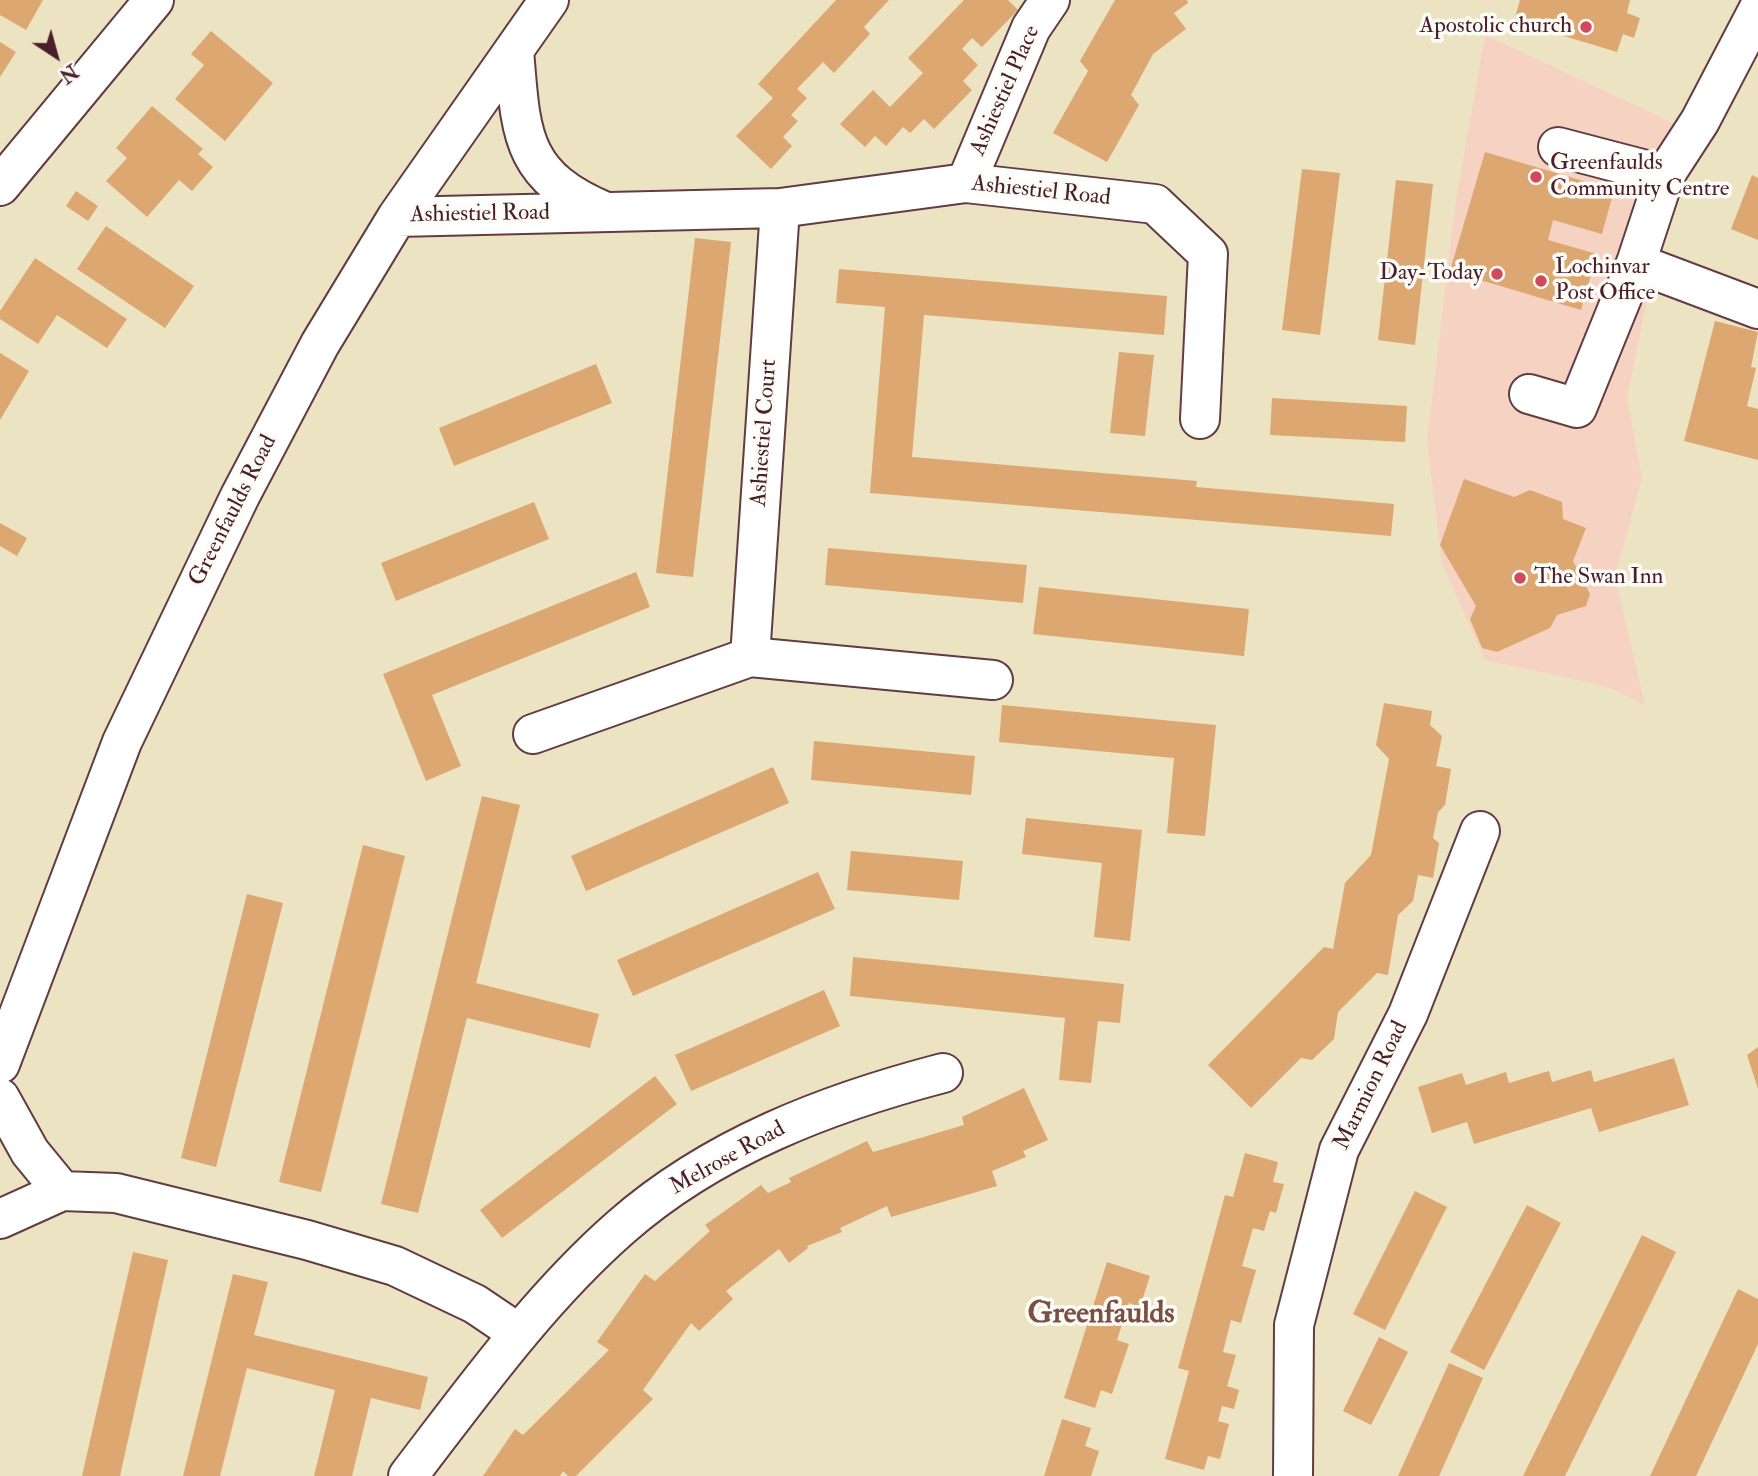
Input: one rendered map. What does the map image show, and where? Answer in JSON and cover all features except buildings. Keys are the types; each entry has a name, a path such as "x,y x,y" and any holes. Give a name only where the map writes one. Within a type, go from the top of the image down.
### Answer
{"street":[{"path":"0,186 153,0"},
{"name":"Greenfaulds Road","path":"0,1064 122,742 246,484 320,344 397,216 549,0"},
{"name":"Ashiestiel Place","path":"966,183 1031,28 1050,0"},
{"path":"1529,394 1577,408 1636,263 1665,175 1700,121 1758,10"},
{"name":"Ashiestiel Road","path":"514,50 520,121 525,144 536,162 576,200 606,212"},
{"path":"1558,148 1665,175"},
{"name":"Ashiestiel Road","path":"397,216 780,208 966,183 1154,204 1208,254 1199,419"},
{"name":"Ashiestiel Court","path":"750,657 780,208"},
{"path":"1636,263 1758,309"},
{"path":"533,734 750,657 993,680"},
{"name":"Marmion Road","path":"1293,1476 1294,1325 1339,1150 1408,1014 1480,831"},
{"name":"Melrose Road","path":"408,1476 518,1332 621,1227 690,1175 769,1132 864,1093 943,1073"},
{"path":"0,1098 30,1152 62,1191"},
{"path":"0,1219 62,1191 116,1193 307,1240 395,1266 474,1304 518,1332"}],"shaded area":[{"path":"1485,35 1682,127 1627,398 1642,478 1615,577 1645,705 1605,686 1485,660 1442,563 1427,441 1456,200"}],"place":[{"name":"Apostolic church","path":"1586,27"},
{"name":"Greenfaulds Community Centre","path":"1536,177"},
{"name":"Day-Today","path":"1497,274"},
{"name":"Lochinvar Post Office","path":"1541,281"},
{"name":"The Swan Inn","path":"1520,578"}],"district":[{"name":"Greenfaulds","path":"1101,1316"}]}
